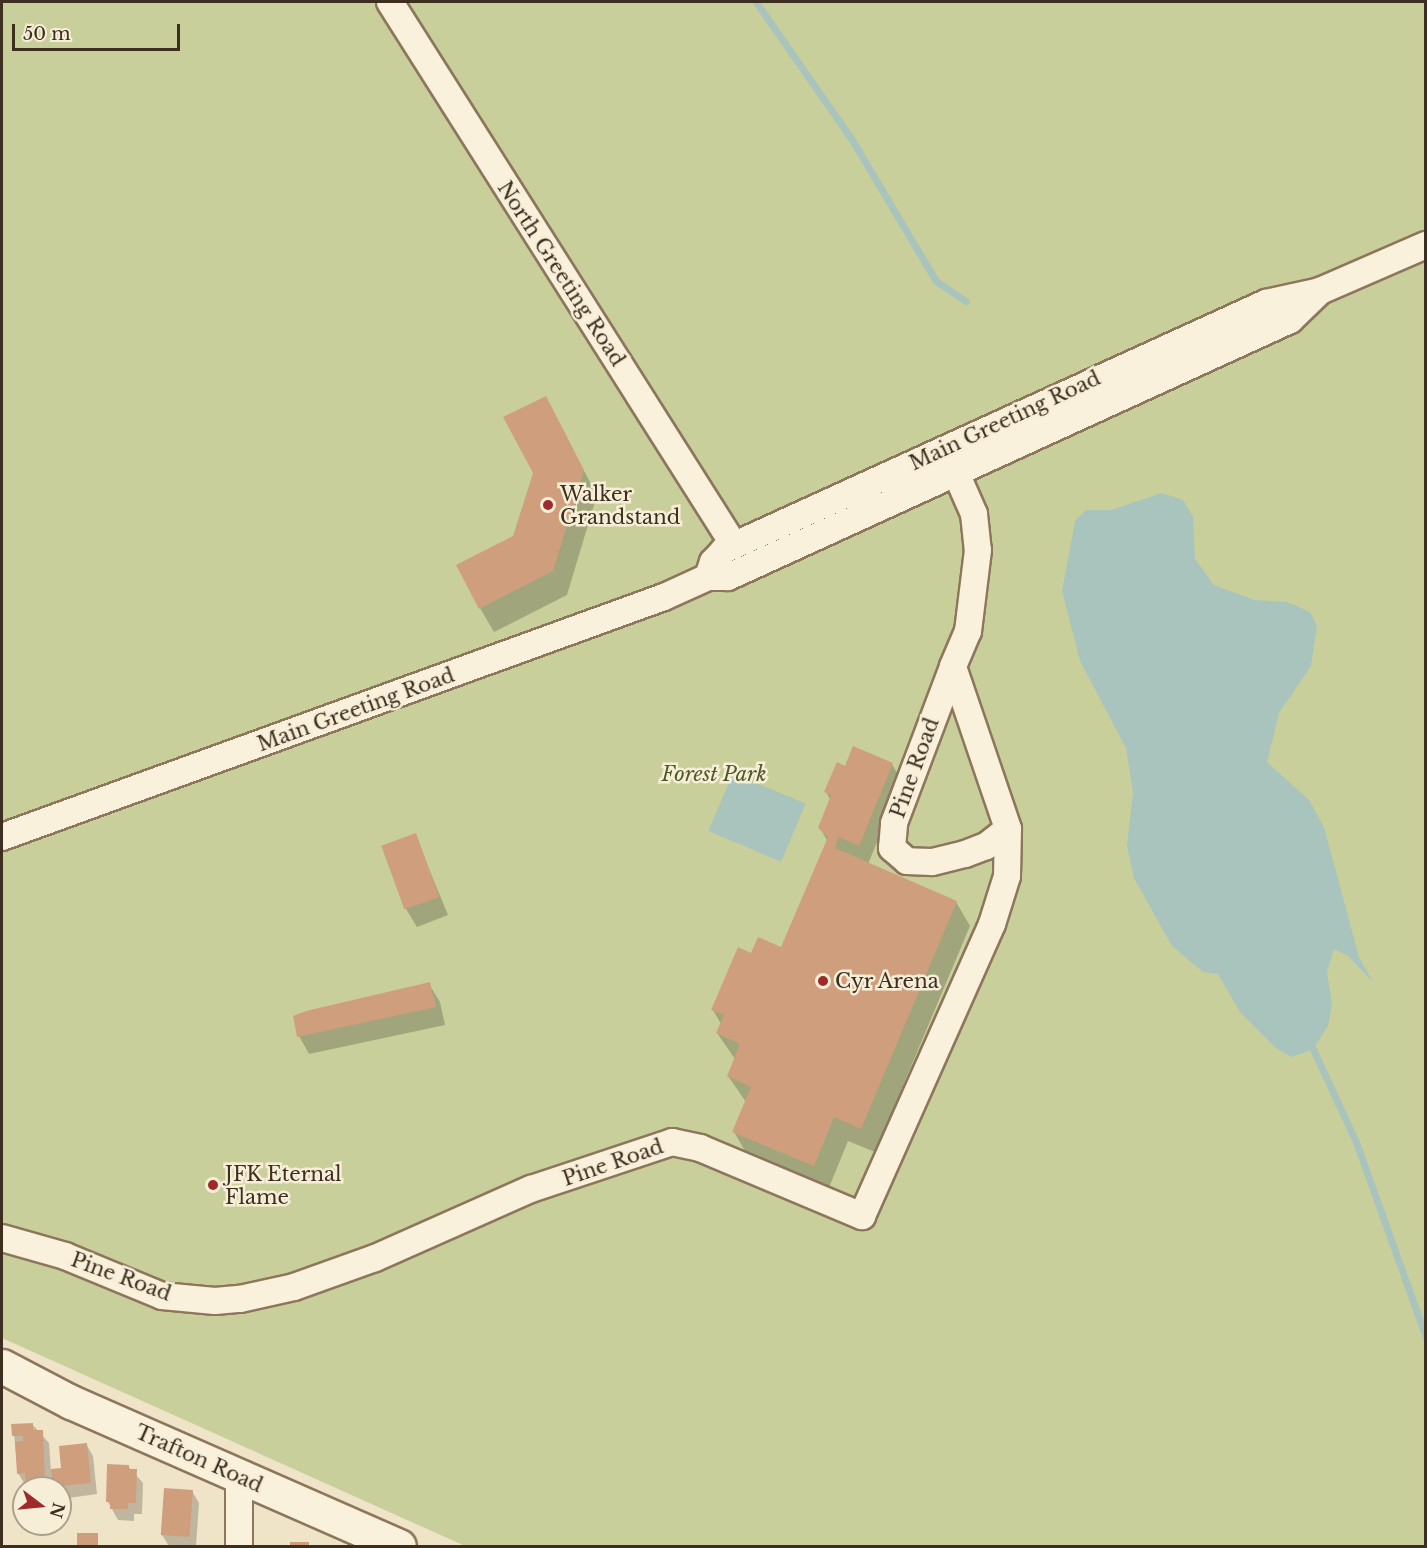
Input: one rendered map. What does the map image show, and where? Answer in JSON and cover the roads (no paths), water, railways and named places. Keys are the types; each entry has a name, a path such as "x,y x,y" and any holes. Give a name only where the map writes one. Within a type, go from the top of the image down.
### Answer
{"street":[{"name":"North Greeting Road","path":"390,2 734,545"},
{"name":"Main Greeting Road","path":"2,837 664,597 708,577 728,577 950,460 1279,297 1320,291 1425,245"},
{"name":"Main Greeting Road","path":"708,577 717,556 734,545 950,460"},
{"name":"Pine Road","path":"950,460 974,514 978,550 968,630 898,809 892,848 907,861 932,862 976,851 1008,829"},
{"name":"Pine Road","path":"2,1238 65,1256 162,1296 206,1301 240,1299 294,1287 345,1269 531,1189 672,1142 700,1148 862,1216 992,924 1007,876 1008,829 953,668"},
{"name":"Trafton Road","path":"2,1366 71,1402 399,1546"},
{"path":"239,1477 239,1546"}],"water":[{"path":"1162,493 1183,500 1193,517 1195,559 1214,585 1254,600 1287,602 1310,612 1317,626 1311,666 1279,713 1267,762 1309,800 1324,827 1359,957 1373,982 1348,956 1334,949 1327,972 1332,1004 1328,1026 1313,1049 1292,1057 1277,1049 1240,1012 1218,974 1203,972 1172,946 1134,878 1127,846 1133,792 1126,748 1080,661 1062,591 1075,521 1086,510 1111,510"},
{"path":"733,773 806,804 781,862 708,831"}],"waterway":[{"path":"756,2 851,138 936,281 966,301"},
{"path":"1313,1049 1356,1142 1426,1337"}],"place":[{"name":"Walker Grandstand","path":"548,505"},
{"name":"Cyr Arena","path":"823,981"},
{"name":"JFK Eternal Flame","path":"213,1185"}],"park label":[{"name":"Forest Park","path":"714,774"}]}
